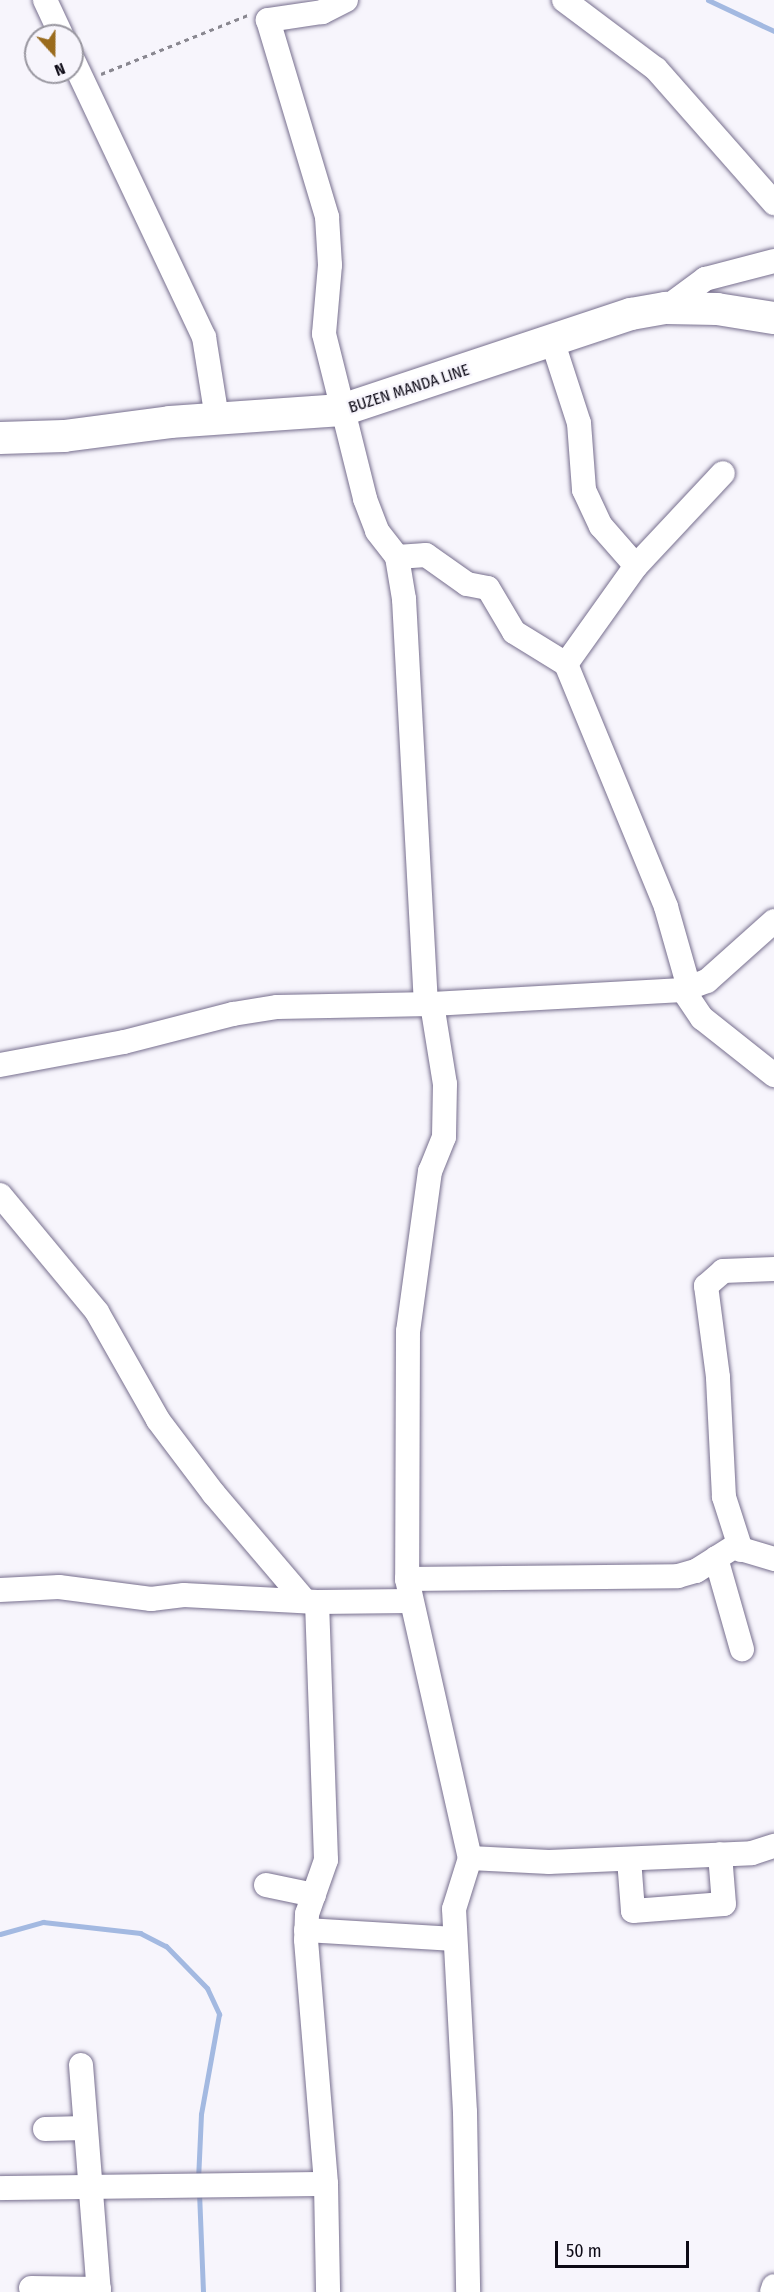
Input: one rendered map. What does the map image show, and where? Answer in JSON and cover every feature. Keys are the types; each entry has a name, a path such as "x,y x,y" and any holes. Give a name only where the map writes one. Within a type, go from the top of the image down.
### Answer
{"main road":[{"name":"BUZEN MANDA LINE","path":"0,438 64,436 217,418 342,410 631,314 666,308 717,309 774,318"}],"street":[{"path":"45,0 56,24"},
{"path":"346,0 322,12 268,20 327,217 330,265 324,334 365,500 377,531 397,557 404,599 429,1004 445,1084 444,1137 430,1171 408,1331 409,1590 470,1858 454,1909 465,2112 468,2292"},
{"path":"564,0 656,69 774,203"},
{"path":"84,83 204,337 217,418"},
{"path":"666,308 705,279 774,261"},
{"path":"552,340 579,423 584,490 601,526 636,566"},
{"path":"566,664 636,566 723,473"},
{"path":"397,557 426,555 467,584 488,588 514,632 566,664 666,907 686,989 702,1018 774,1075"},
{"path":"0,1065 124,1042 255,1010 429,1004 686,989 707,981 774,921"},
{"path":"0,1195 97,1312 158,1420 214,1494 311,1602 326,1860 314,1895 306,1930 326,2184 328,2292"},
{"path":"741,1550 724,1497 718,1377 706,1286 723,1271 774,1269"},
{"path":"0,1590 59,1587 151,1599 184,1595 311,1602 409,1590 678,1576 734,1547 774,1559"},
{"path":"716,1558 742,1649"},
{"path":"470,1858 549,1862 752,1853 773,1850"},
{"path":"629,1859 633,1911 724,1904 720,1854"},
{"path":"266,1885 314,1895"},
{"path":"306,1930 455,1939"},
{"path":"31,2289 99,2290 81,2065"},
{"path":"45,2129 86,2128"},
{"path":"0,2188 326,2184"},
{"path":"772,2292 774,2286"}],"path":[{"path":"84,81 256,12 268,20"}],"waterway":[{"path":"708,0 774,31"},
{"path":"0,1934 43,1922 140,1933 166,1946 207,1988 219,2014 201,2114 198,2180"},
{"path":"199,2192 203,2292"}]}
